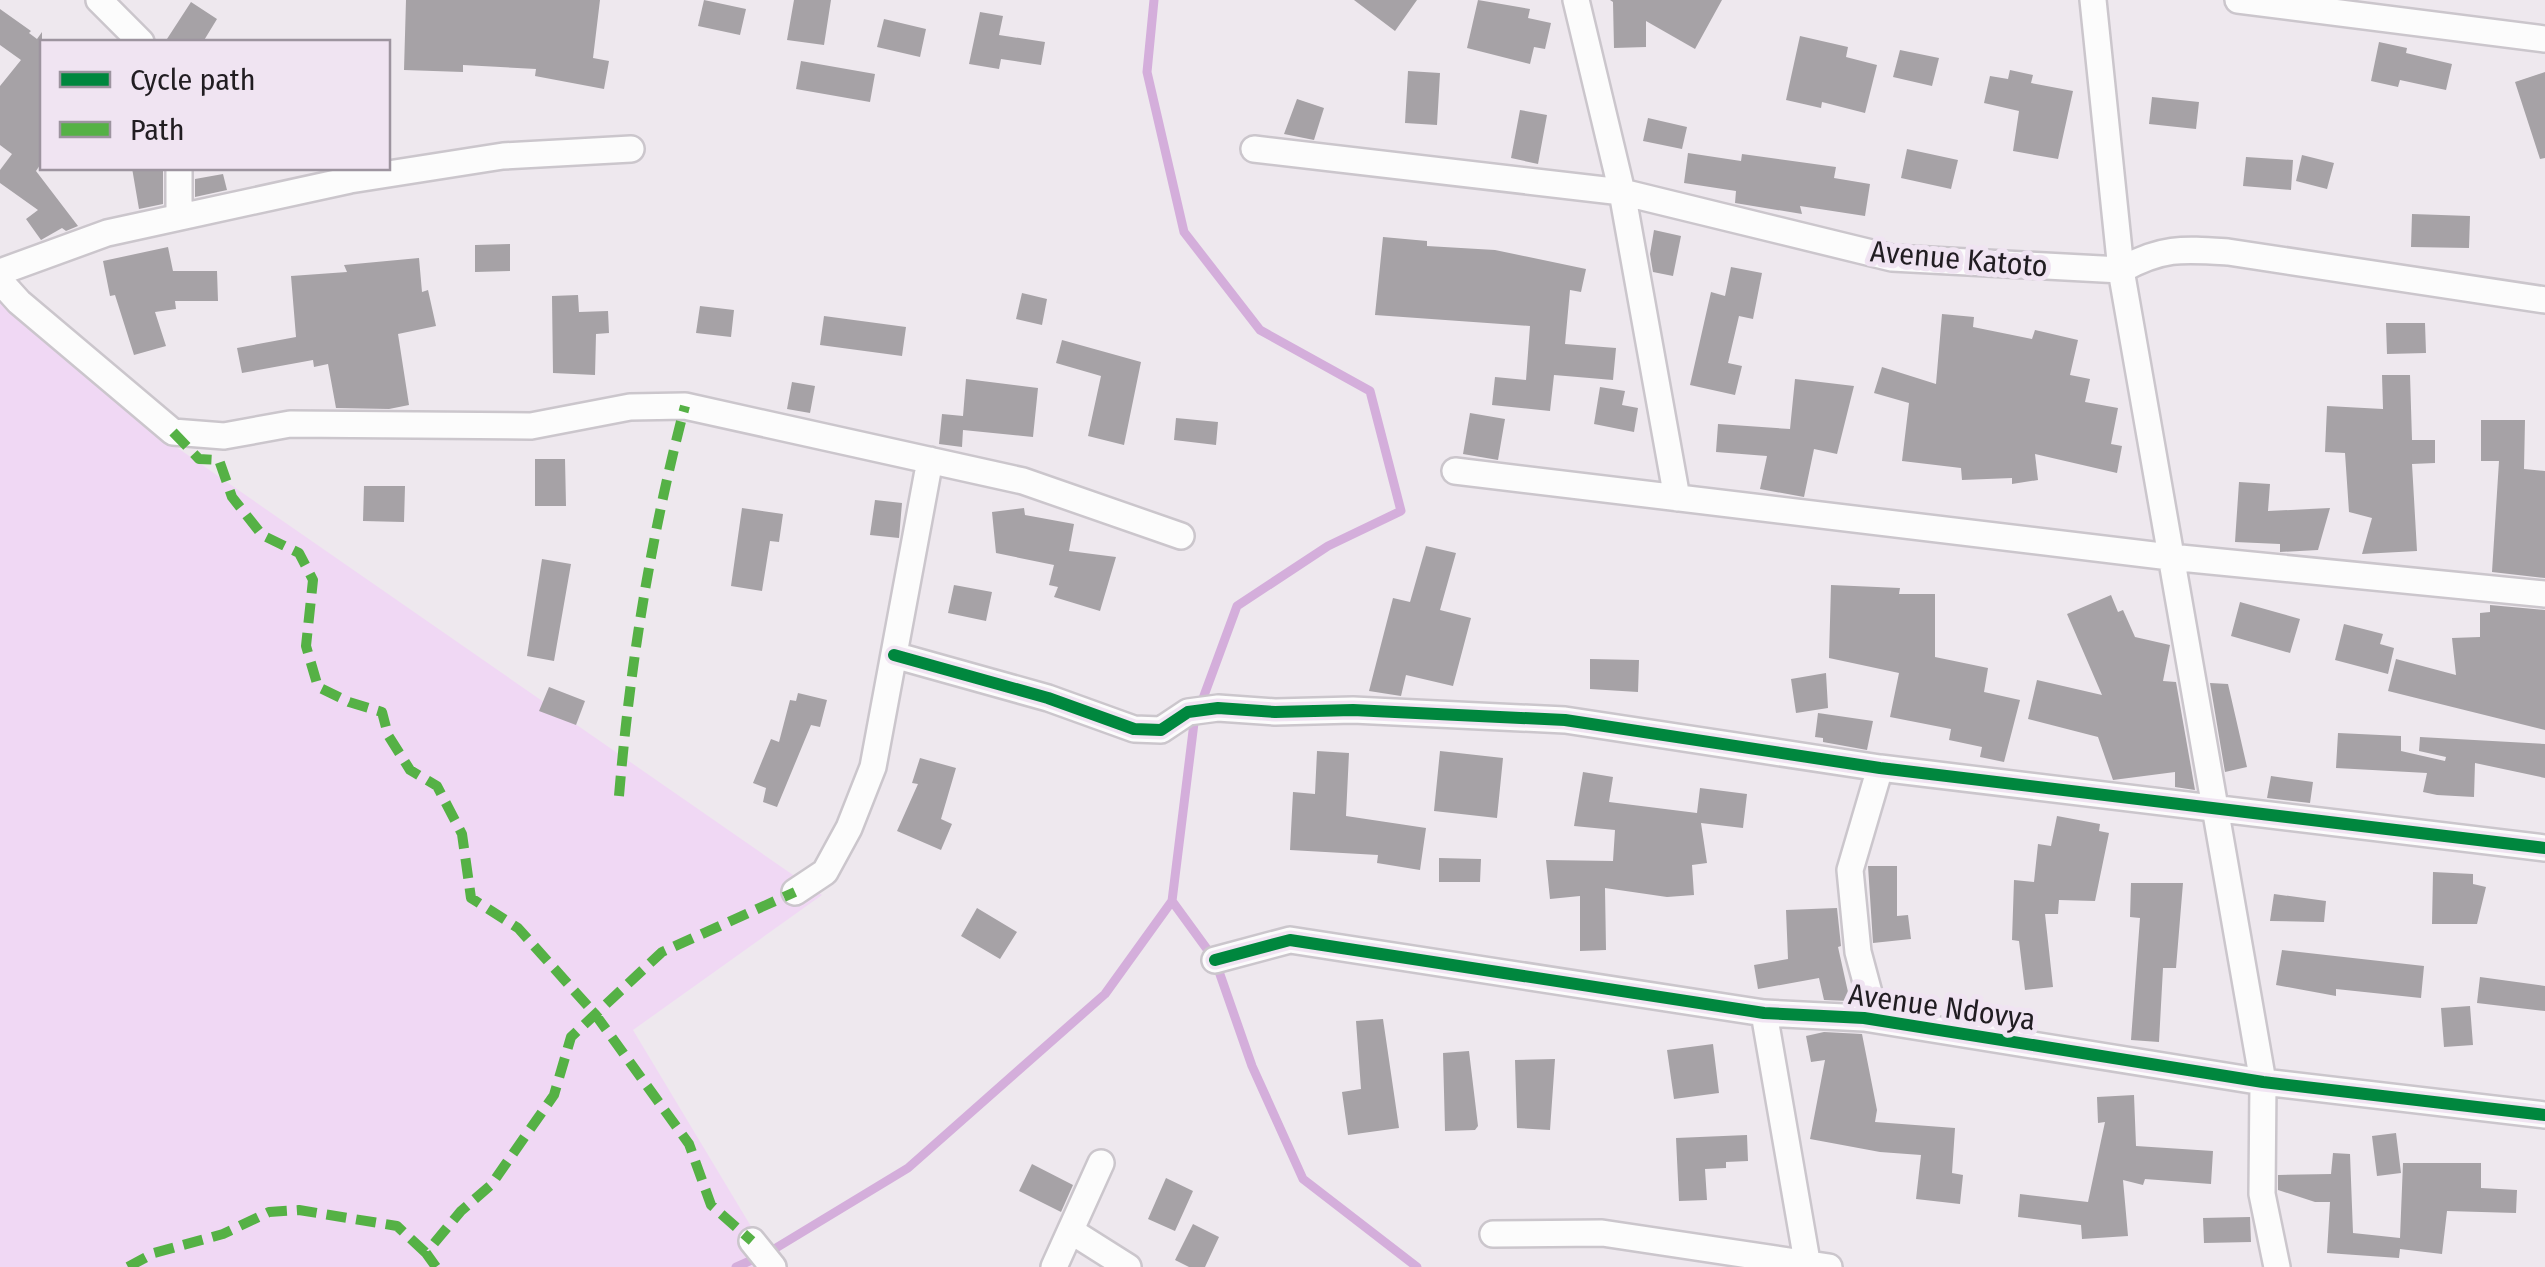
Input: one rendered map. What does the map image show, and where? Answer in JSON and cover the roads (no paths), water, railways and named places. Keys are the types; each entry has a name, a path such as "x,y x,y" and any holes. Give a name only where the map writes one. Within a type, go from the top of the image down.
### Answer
{"street":[{"path":"99,0 139,40"},
{"path":"1576,0 1622,192 1678,498"},
{"path":"2093,0 2121,270 2263,1082 2262,1194 2277,1267"},
{"path":"2238,0 2545,39"},
{"path":"0,272 107,234 350,180 503,156 630,148"},
{"name":"Avenue Katoto","path":"1254,149 1622,192 1892,258 2121,270 2154,253 2178,249 2228,252 2545,300"},
{"path":"179,170 179,217"},
{"path":"0,281 19,302 172,432 224,436 290,424 531,426 630,407 685,406 1023,482 1181,536"},
{"path":"795,892 825,872 873,767 930,460"},
{"path":"1456,471 2170,557 2545,594"},
{"path":"894,655 1048,698 1134,728 1161,730 1188,712 1218,708 1565,720 1880,768 2545,848"},
{"path":"1864,1018 1869,993 1858,952 1850,870 1880,768"},
{"name":"Avenue Ndovya","path":"1215,960 1290,940 1764,1013 1864,1018 2263,1082 2545,1115"},
{"path":"1493,1234 1602,1233 1815,1266 1764,1013"},
{"path":"1054,1267 1102,1163"},
{"path":"1071,1231 1128,1267"},
{"path":"752,1241 773,1267"}],"waterway":[{"path":"1154,0 1147,72 1184,232 1260,330 1370,391 1401,511 1328,546 1237,606 1202,701"},
{"path":"771,1251 908,1168 1105,994 1172,901 1194,723"},
{"path":"1172,901 1215,960 1252,1066 1303,1179 1417,1267"},
{"path":"736,1267 754,1259"}]}
